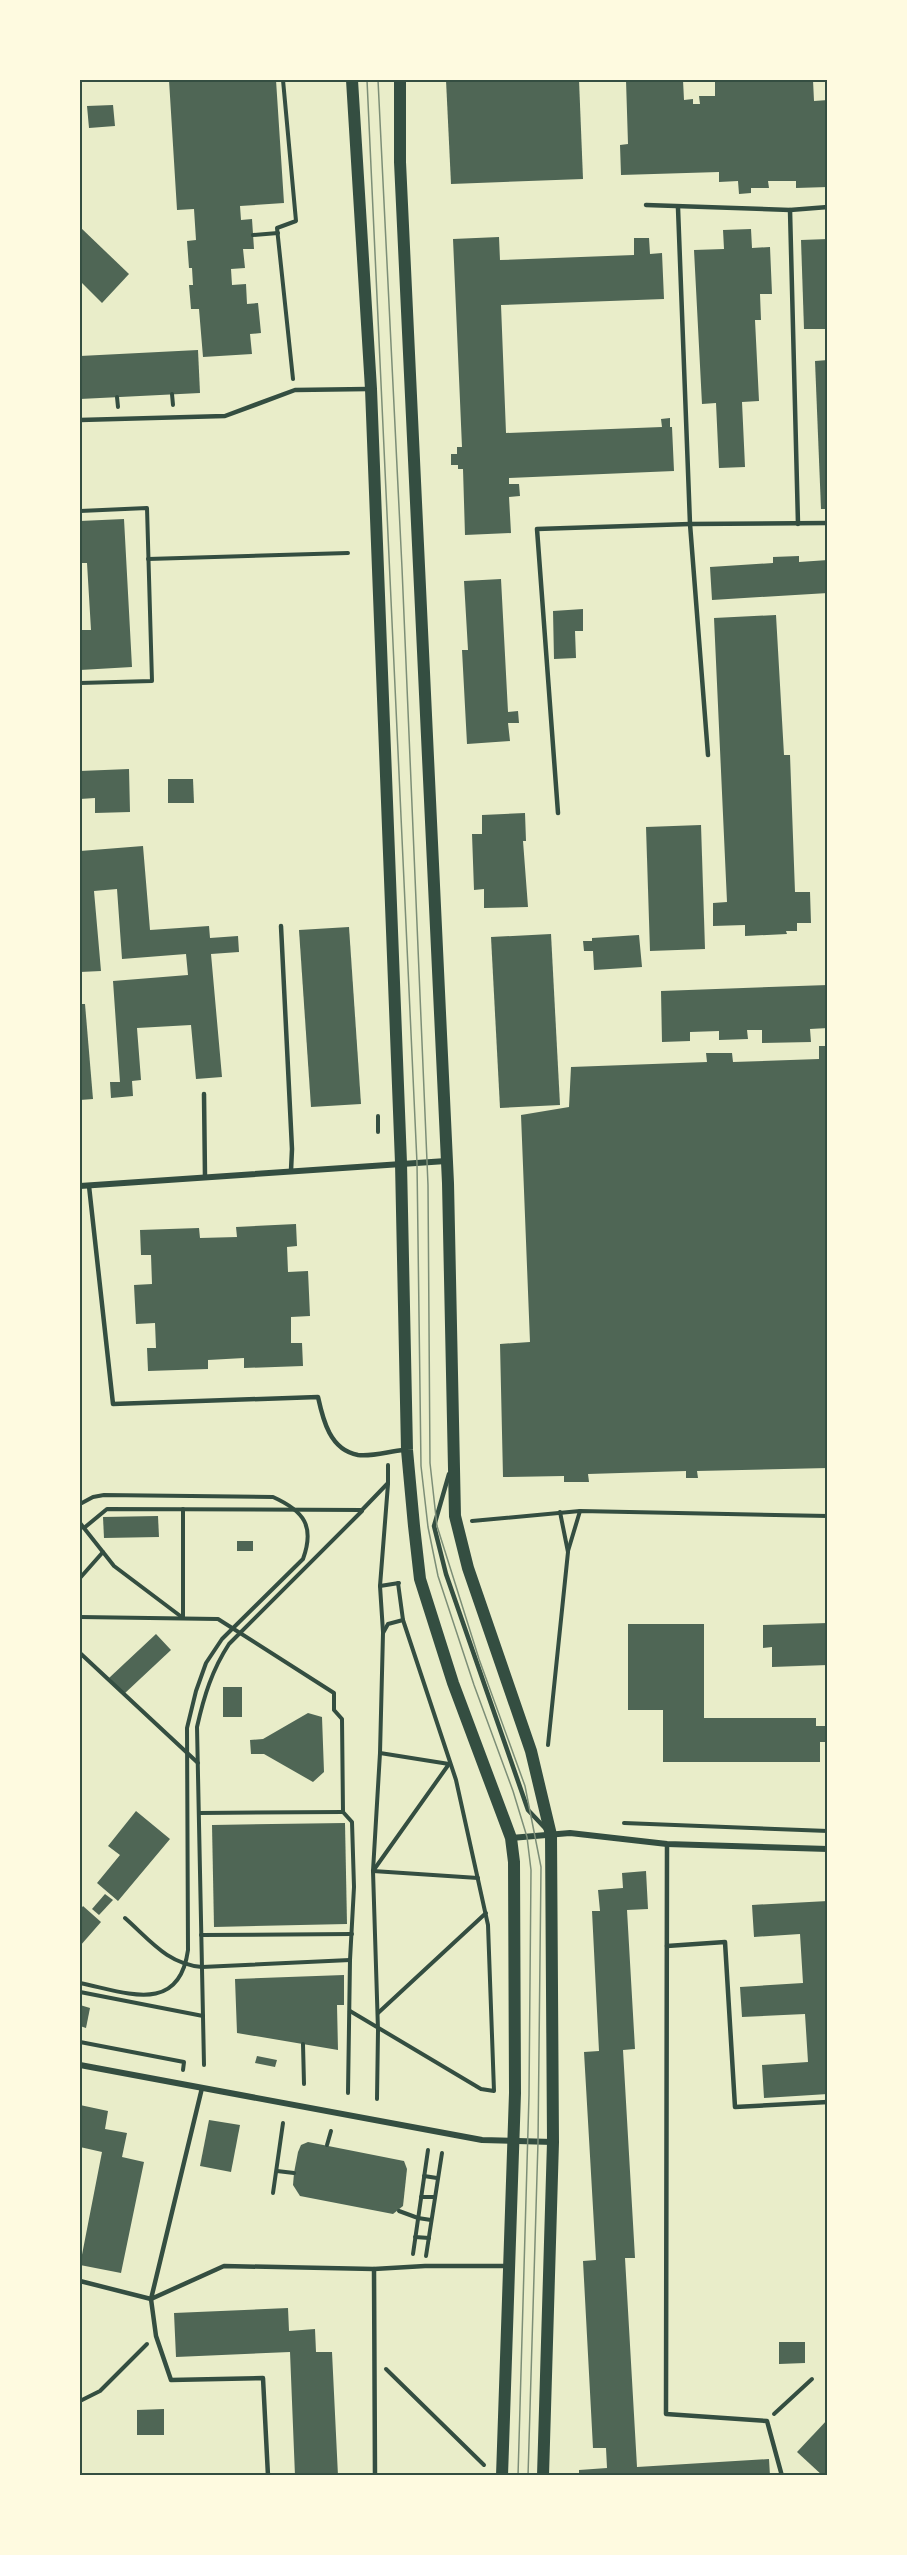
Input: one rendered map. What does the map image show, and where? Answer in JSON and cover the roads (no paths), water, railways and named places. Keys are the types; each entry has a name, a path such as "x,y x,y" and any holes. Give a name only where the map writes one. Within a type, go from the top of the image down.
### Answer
{"main road":[{"path":"352,80 371,389 401,1163 407,1450 423,1590 453,1683 511,1838 515,1885 513,2141 502,2475"},
{"path":"400,80 400,162 446,1161 455,1516 468,1568 531,1751 551,1834 554,2142 542,2475"}],"street":[{"path":"80,1186 446,1161"},
{"path":"511,1838 570,1833 667,1844 828,1849"},
{"path":"80,2065 482,2140 554,2142"}],"lane":[{"path":"645,205 678,208 790,210 828,207"},
{"path":"678,208 690,524 708,755"},
{"path":"790,210 798,524"},
{"path":"80,420 225,416 294,390 371,389"},
{"path":"558,813 537,529 690,524 828,523"},
{"path":"281,926 292,1149 291,1171"},
{"path":"204,1094 205,1177"},
{"path":"89,1186 113,1404 318,1397 324,1423 333,1438 345,1450 360,1455 407,1450"},
{"path":"453,1460 434,1526 446,1574 528,1810 551,1834"},
{"path":"667,1844 666,2414 767,2421 782,2475"},
{"path":"667,1946 725,1942 735,2108 828,2102"},
{"path":"202,2088 151,2299 156,2336 171,2380 263,2378 268,2475"},
{"path":"80,2282 151,2299 224,2266 374,2269 425,2266 509,2266"},
{"path":"374,2269 375,2475"}],"tram line":[{"path":"367,80 417,1163 421,1466 428,1527 438,1576 474,1685 513,1791 527,1837 531,1870 529,2095 518,2476"},
{"path":"378,80 402,568 428,1185 430,1463 437,1526 479,1659 525,1786 541,1867 538,2142 528,2476"}]}
